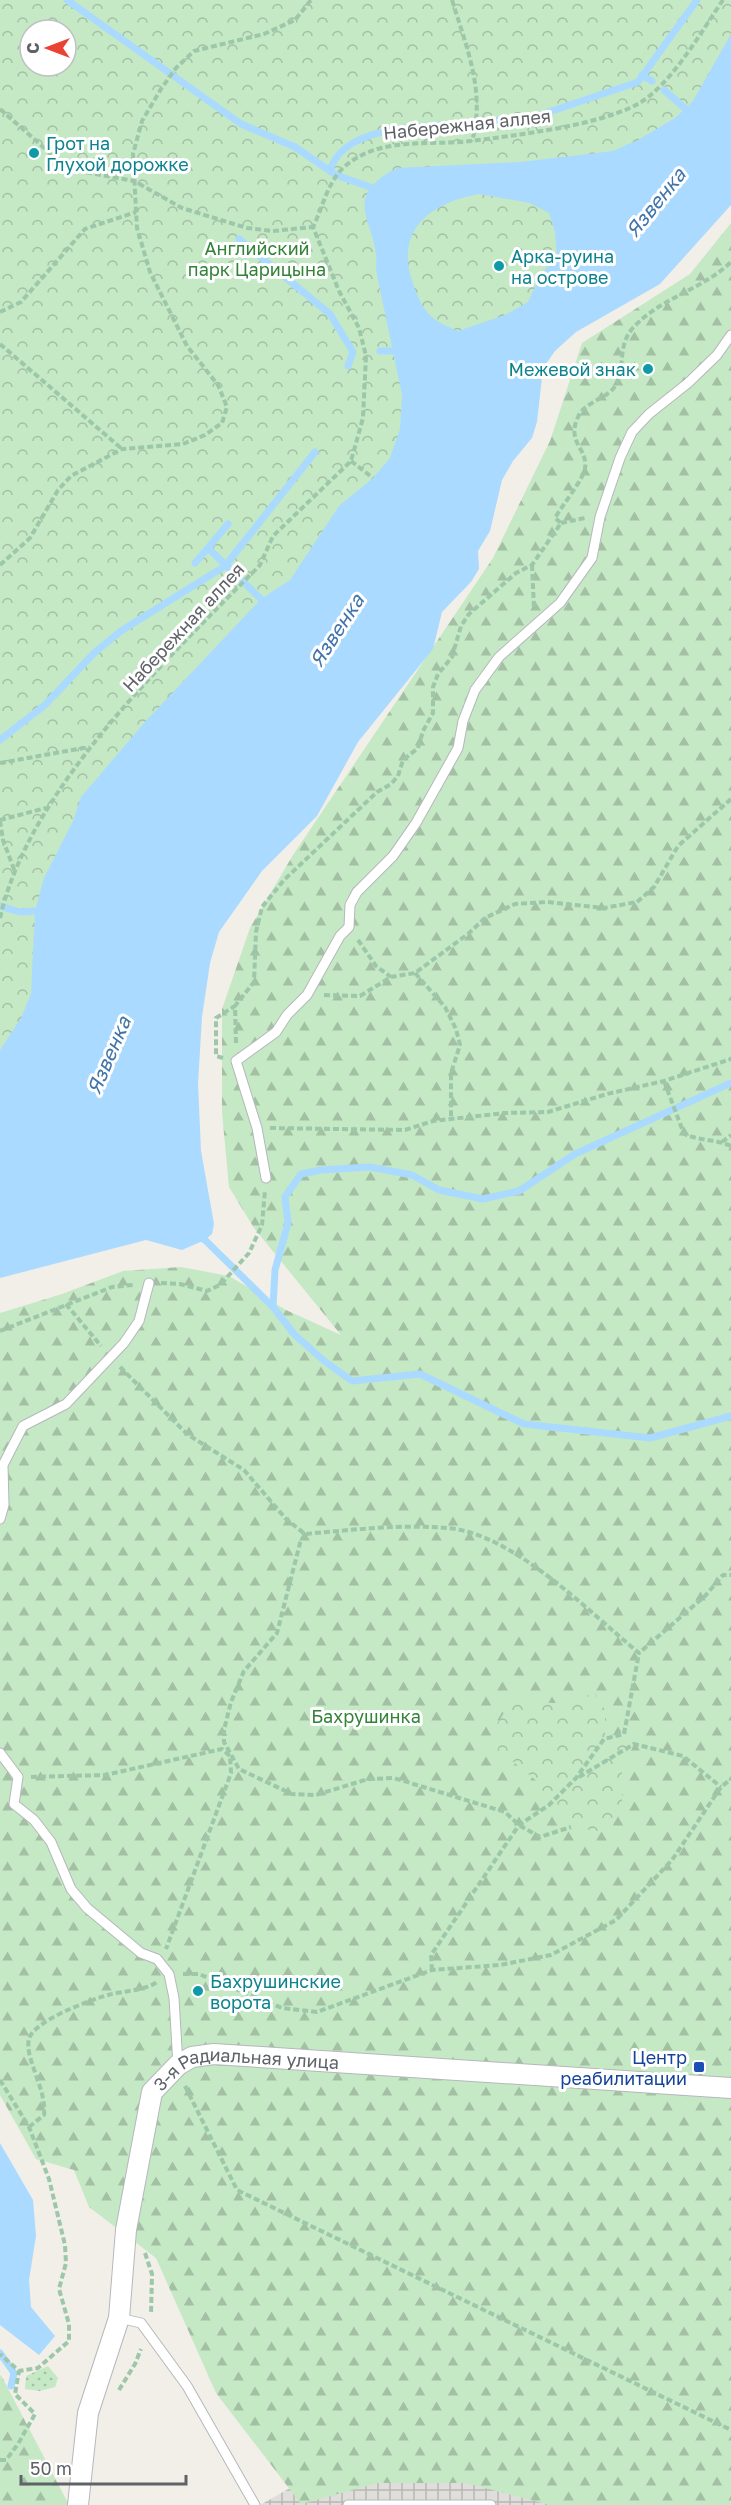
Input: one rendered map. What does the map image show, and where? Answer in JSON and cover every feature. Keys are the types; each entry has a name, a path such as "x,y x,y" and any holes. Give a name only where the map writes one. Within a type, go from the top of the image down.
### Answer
{"street":[{"name":"3-я Радиальная улица","path":"78,2505 88,2414 119,2318 126,2230 152,2091 180,2074 192,2057 214,2054 731,2088"}],"lane":[{"path":"266,1178 257,1128 236,1061 276,1032 287,1015 307,995 340,936 349,927 350,905 357,892 393,856 416,823 458,748 463,721 475,690 499,657 560,603 578,581 592,558 600,517 620,458 633,432 649,414 688,383 717,355 731,335"},
{"path":"0,1519 4,1505 3,1466 23,1426 66,1404 110,1358 139,1321 149,1283"},
{"path":"0,1753 18,1777 14,1804 34,1820 51,1842 71,1889 105,1926 141,1953 157,1959 170,1974 180,2074"},
{"path":"119,2318 141,2323 187,2386 255,2505"},
{"path":"348,2505 491,2505"}],"path":[{"path":"0,565 30,538 58,490 71,476 122,449 183,444 205,435 222,423 227,407 218,385 187,346 150,272 137,228 133,153 142,122 161,88 176,68 194,51 264,34 295,20 310,0"},
{"path":"452,0 470,58 478,98 477,124 472,141"},
{"name":"Набережная аллея","path":"313,227 333,181 345,167 382,145 472,141 573,126 637,105 672,74 723,0"},
{"path":"0,109 59,161 85,172 134,181 182,208 247,228 273,231 313,227 339,291 358,328 366,356 363,418 351,461 373,478"},
{"path":"0,312 21,302 85,229 136,212"},
{"path":"561,523 555,518 573,488 584,479 586,465 573,436 574,425 579,413 611,391 621,377 622,349 631,330 655,309 731,262"},
{"path":"0,344 122,449"},
{"name":"Набережная аллея","path":"0,918 15,873 46,807 90,747 260,565 273,536 351,461"},
{"path":"235,1006 236,1061 216,1056 216,1018 235,1006 254,982 256,932 262,907 284,880 377,792 391,784 398,776 403,760 418,748 423,730 433,713 433,687 438,674 452,657 461,626 469,614 516,573 532,565 561,523 600,517"},
{"path":"532,565 534,624"},
{"path":"0,763 90,747"},
{"path":"307,995 360,996 392,977 414,973 468,934 485,918 515,904 547,902 604,908 636,902 654,887 678,846 731,799"},
{"path":"15,873 3,840 0,821 46,807"},
{"path":"357,940 376,966 392,977"},
{"path":"414,973 445,1007 456,1029 460,1045 451,1073 452,1119"},
{"path":"257,1128 405,1130 452,1119 505,1113 548,1112 607,1094 664,1081 731,1059"},
{"path":"664,1081 684,1134 698,1141 722,1142 731,1146"},
{"path":"722,1142 731,1135"},
{"path":"0,1331 112,1287 149,1283 180,1284 207,1291 220,1285 249,1253 262,1225 266,1178"},
{"path":"66,1304 110,1358 187,1434 244,1470 286,1519 305,1534 377,1529 448,1528 474,1535 518,1554 639,1653"},
{"path":"305,1534 277,1633 244,1671 231,1702 224,1730 224,1742 239,1769 292,1794 316,1795 368,1779 394,1778 505,1812 519,1826 540,1837 571,1827"},
{"path":"432,1970 431,1955 519,1826 549,1805 576,1778 604,1739 624,1734 639,1653 705,1596 723,1575 731,1575"},
{"path":"576,1778 634,1744 683,1756 721,1787"},
{"path":"18,1777 105,1775 222,1749 230,1756 231,1773 165,1951 170,1974"},
{"path":"29,2127 44,2115 45,2106 44,2096 28,2051 29,2038 34,2028 74,2008 108,1995 154,1985 170,1974 200,1974 282,2008 317,2012 432,1970 500,1965 551,1955 616,1920 672,1860 721,1787 731,1779"},
{"path":"180,2074 237,2190 731,2430"},
{"path":"0,2080 29,2127 49,2179 65,2245 66,2263 59,2289 69,2324 69,2341 44,2364 19,2371"},
{"path":"116,2394 135,2364 151,2325 152,2274 141,2242"},
{"path":"0,2354 19,2371 18,2390 15,2394 35,2414 6,2460 0,2460"}],"shaded area":[{"path":"503,2474 611,2505 260,2505 306,2479"}],"green space":[{"name":"Английский парк Царицына","path":"0,0 731,0 731,104 635,231 0,1176"},
{"name":"Бахрушинка","path":"731,223 731,2505 550,2505 466,2483 378,2483 301,2504 216,2393 156,2258 89,2207 74,2170 36,2159 0,2095 0,1313 62,1294 123,1271 181,1267 229,1276 286,1310 341,1335 254,1228 229,1187 222,1112 222,1009 250,928 293,855 493,558 550,441 582,343 690,274"},
{"path":"595,1693 605,1710 605,1739 622,1732 634,1744 622,1770 622,1808 598,1831 571,1827 549,1805 539,1783 499,1750 493,1730 516,1694 538,1701 556,1703"},
{"path":"48,2366 58,2378 55,2387 40,2391 25,2389 26,2376"},
{"path":"0,2375 2,2377 69,2505 0,2505"}],"water":[{"name":"Язвенка","path":"731,34 731,205 660,284 576,332 555,351 543,368 537,422 532,438 513,461 502,480 490,531 478,551 479,569 471,582 442,612 433,649 358,742 317,816 262,871 219,932 210,963 202,1017 198,1084 201,1151 214,1224 212,1234 205,1240 182,1250 146,1240 0,1278 0,1050 21,1018 31,994 35,911 44,878 73,821 81,797 145,722 261,599 290,580 339,506 373,478 390,458 400,429 402,395 376,270 376,254 366,214 365,202 368,191 397,168 521,162 613,151 638,140 675,118 693,101","holes":["479,194 530,203 549,213 555,232 557,255 540,276 528,302 505,315 458,331 434,319 421,302 408,265 408,248 420,222 445,204"]},
{"path":"0,2143 33,2200 36,2236 29,2280 31,2307 55,2336 39,2355 0,2325"}],"waterway":[{"path":"67,0 241,124 295,147 336,175 370,187 375,193"},
{"path":"483,121 528,119 638,82 697,0"},
{"path":"642,75 652,81"},
{"path":"664,90 686,109"},
{"path":"330,171 338,155 352,144 370,136 413,127 471,124"},
{"path":"239,239 330,314 353,352 348,366"},
{"path":"380,351 393,351"},
{"path":"0,740 45,705 94,653 121,631 225,566 315,452"},
{"path":"228,524 208,548 261,599"},
{"path":"195,563 208,548"},
{"path":"0,906 20,912 35,911"},
{"path":"273,1307 275,1270 288,1223 285,1197 301,1174 321,1170 370,1167 412,1175 439,1190 483,1199 519,1191 575,1154 731,1083"},
{"path":"198,1237 205,1240 273,1307 294,1334 323,1360 352,1381 420,1374 524,1424 650,1438 731,1416"},
{"path":"0,2353 14,2373 11,2386"}],"place":[{"name":"Грот на Глухой дорожке","path":"34,153"},
{"name":"Арка-руина на острове","path":"499,266"},
{"name":"Межевой знак","path":"648,369"},
{"name":"Бахрушинские ворота","path":"198,1991"},
{"name":"Центр реабилитации","path":"699,2067"}]}
